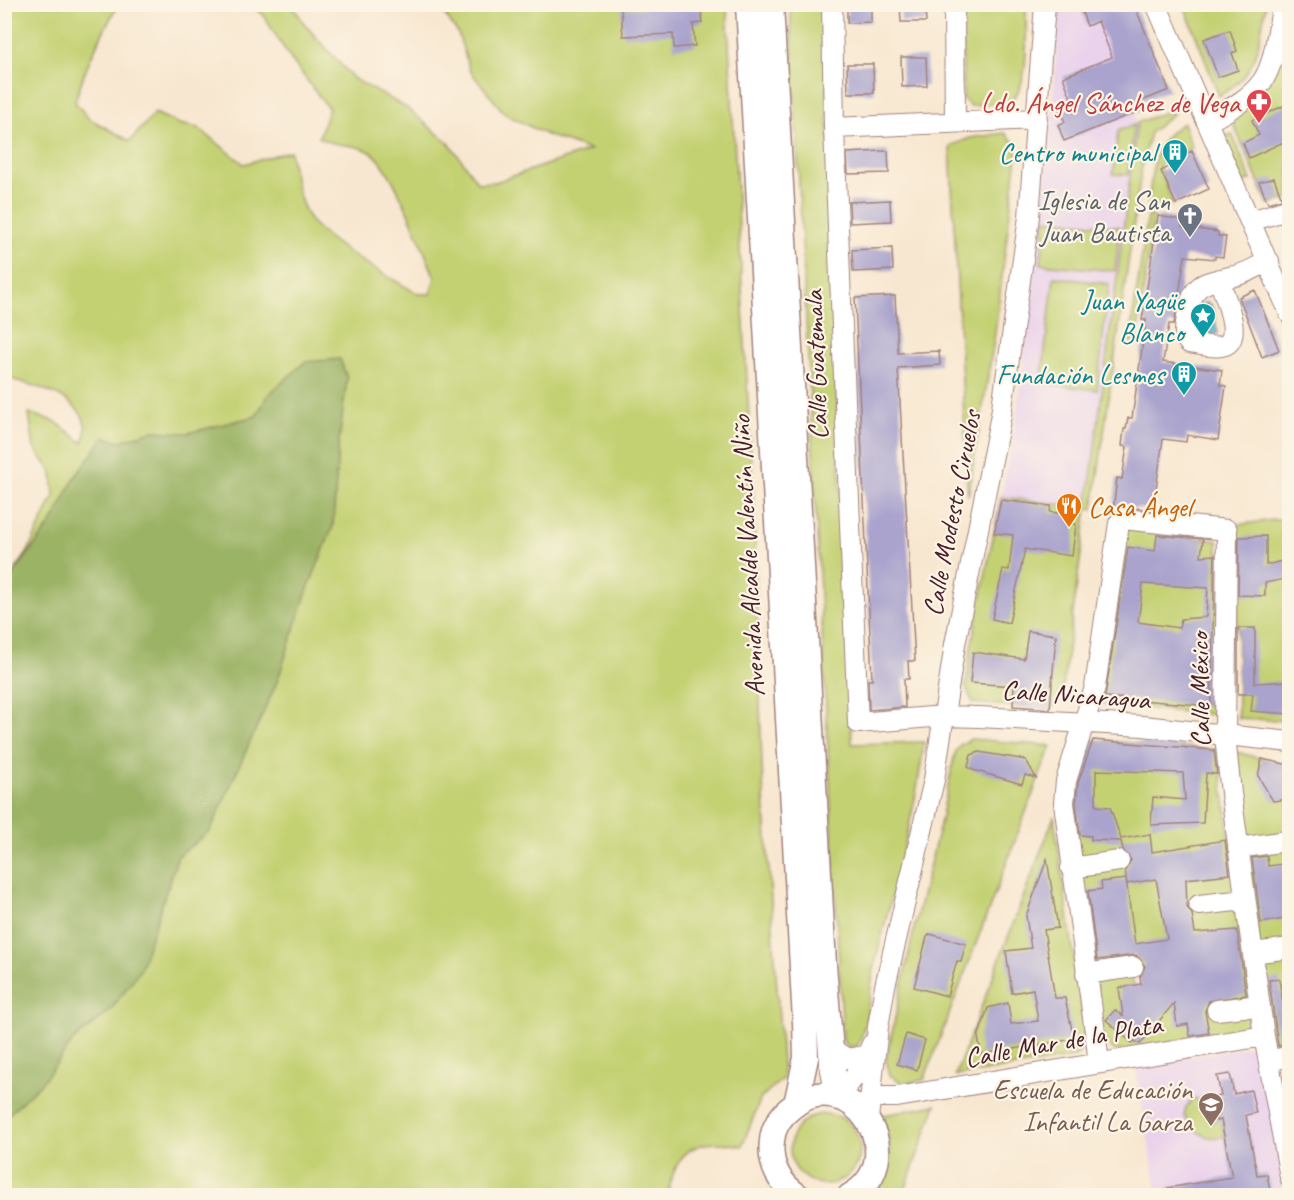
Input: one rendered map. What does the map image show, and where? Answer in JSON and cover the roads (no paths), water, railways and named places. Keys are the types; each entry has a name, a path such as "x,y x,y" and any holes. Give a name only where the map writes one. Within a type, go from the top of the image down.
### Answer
{"street":[{"name":"Avenida Alcalde Valentín Niño","path":"748,4 805,1021 806,1058 796,1104"},
{"name":"Avenida Alcalde Valentín Niño","path":"771,4 810,739 831,1049 838,1098"},
{"name":"Calle Guatemala","path":"832,4 834,128 858,723"},
{"path":"954,4 955,122"},
{"name":"Calle Modesto Ciruelos","path":"870,1108 878,1027 898,929 926,820 963,600 1000,415 1029,217 1045,4"},
{"path":"1156,4 1290,314"},
{"path":"1207,122 1244,102 1265,80 1271,65 1282,4"},
{"path":"834,128 1037,119"},
{"path":"1251,221 1290,209"},
{"path":"1219,279 1237,276 1269,261"},
{"name":"Calle México","path":"1083,724 1095,687 1121,520 1227,530 1226,736 1238,848 1264,1036 1289,1168"},
{"name":"Calle Nicaragua","path":"858,723 944,716 1143,726 1290,742"},
{"path":"1083,724 1066,781 1064,803 1099,1062"},
{"path":"1238,848 1287,841"},
{"path":"1071,867 1119,861"},
{"path":"1199,905 1245,900"},
{"path":"1253,953 1290,948"},
{"path":"1086,974 1133,967"},
{"path":"1217,1010 1260,1005"},
{"name":"Calle Modesto Ciruelos","path":"838,1098 857,1075 878,1027"},
{"name":"Calle Mar de la Plata","path":"870,1108 897,1097 1264,1036"},
{"path":"831,1049 848,1059 867,1056"},
{"path":"1269,1061 1290,1056"},
{"path":"798,1196 779,1178 771,1151 777,1124 796,1104 824,1095 856,1106 870,1108 875,1132 876,1160 857,1192"}],"water":[{"path":"1206,303 1211,305 1218,333 1213,335 1199,333 1197,327 1202,306"}],"place":[{"name":"Ldo. Ángel Sánchez de Vega","path":"1259,125"},
{"name":"Centro municipal","path":"1175,175"},
{"name":"Iglesia de San Juan Bautista","path":"1190,239"},
{"name":"Juan Yagüe Blanco","path":"1203,339"},
{"name":"Fundación Lesmes","path":"1184,397"},
{"name":"Casa Ángel","path":"1069,529"},
{"name":"Escuela de Educación Infantil La Garza","path":"1211,1128"}]}
